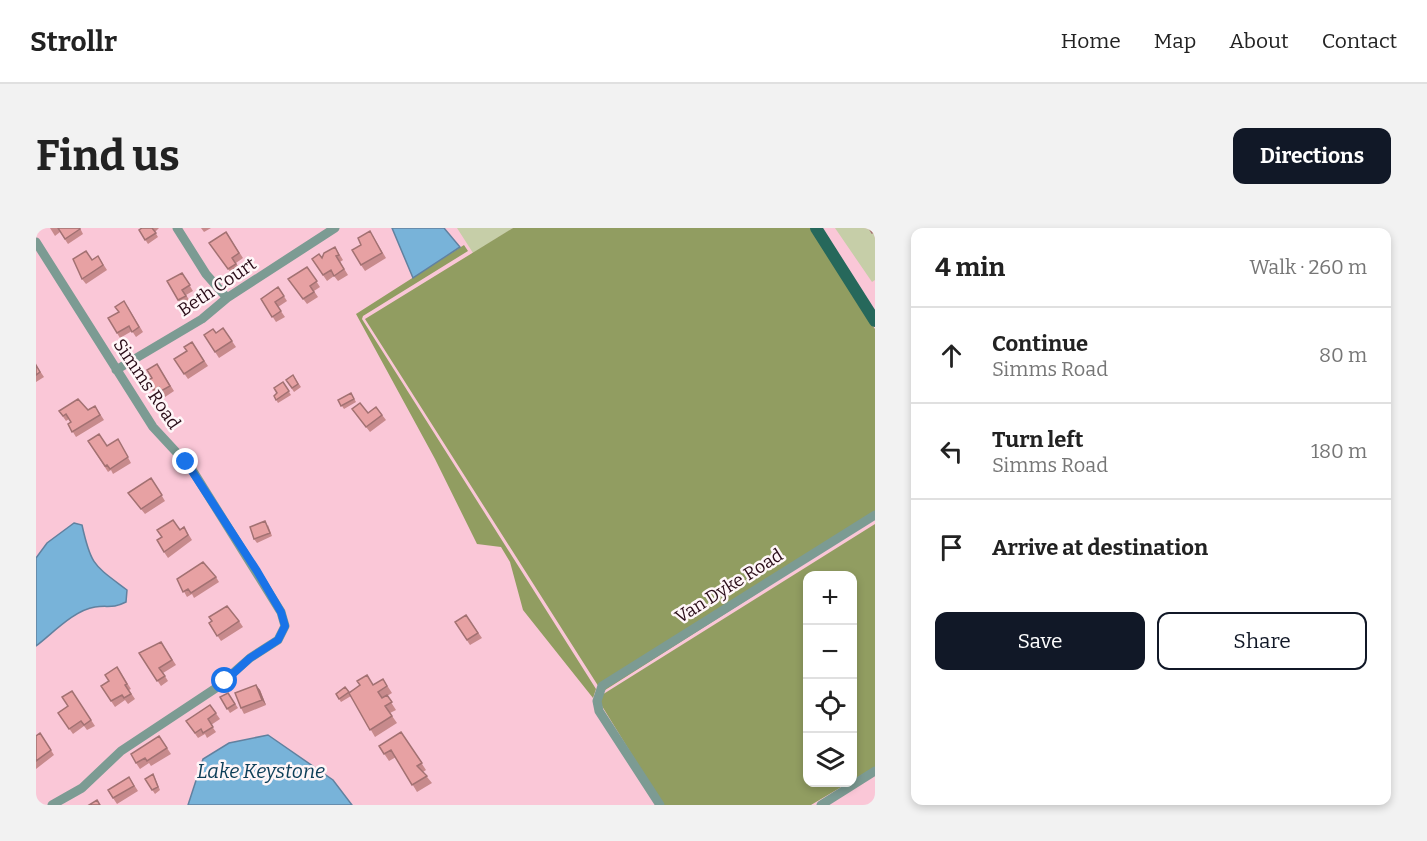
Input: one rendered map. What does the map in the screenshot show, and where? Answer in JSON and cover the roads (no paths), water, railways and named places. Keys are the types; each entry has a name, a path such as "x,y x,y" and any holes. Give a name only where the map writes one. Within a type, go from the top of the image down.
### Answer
{"main road":[{"path":"816,228 875,321"},
{"path":"826,228 875,306"}],"street":[{"path":"177,228 206,274 227,298"},
{"name":"Beth Court","path":"116,370 202,319 227,298 335,228"},
{"name":"Simms Road","path":"36,244 153,427 191,468 281,612 285,626 278,640 250,658 216,688 121,751 96,777 52,805"},
{"name":"Van Dyke Road","path":"660,805 598,711 597,700 602,686 875,515"},
{"path":"821,805 875,771"}],"water":[{"path":"392,228 444,228 460,247 413,278"},
{"path":"74,523 82,525 88,549 96,564 127,590 126,602 87,609 64,623 36,646 36,558 47,543"},
{"name":"Lake Keystone","path":"268,735 333,780 352,805 188,805 203,759 229,743"}]}
